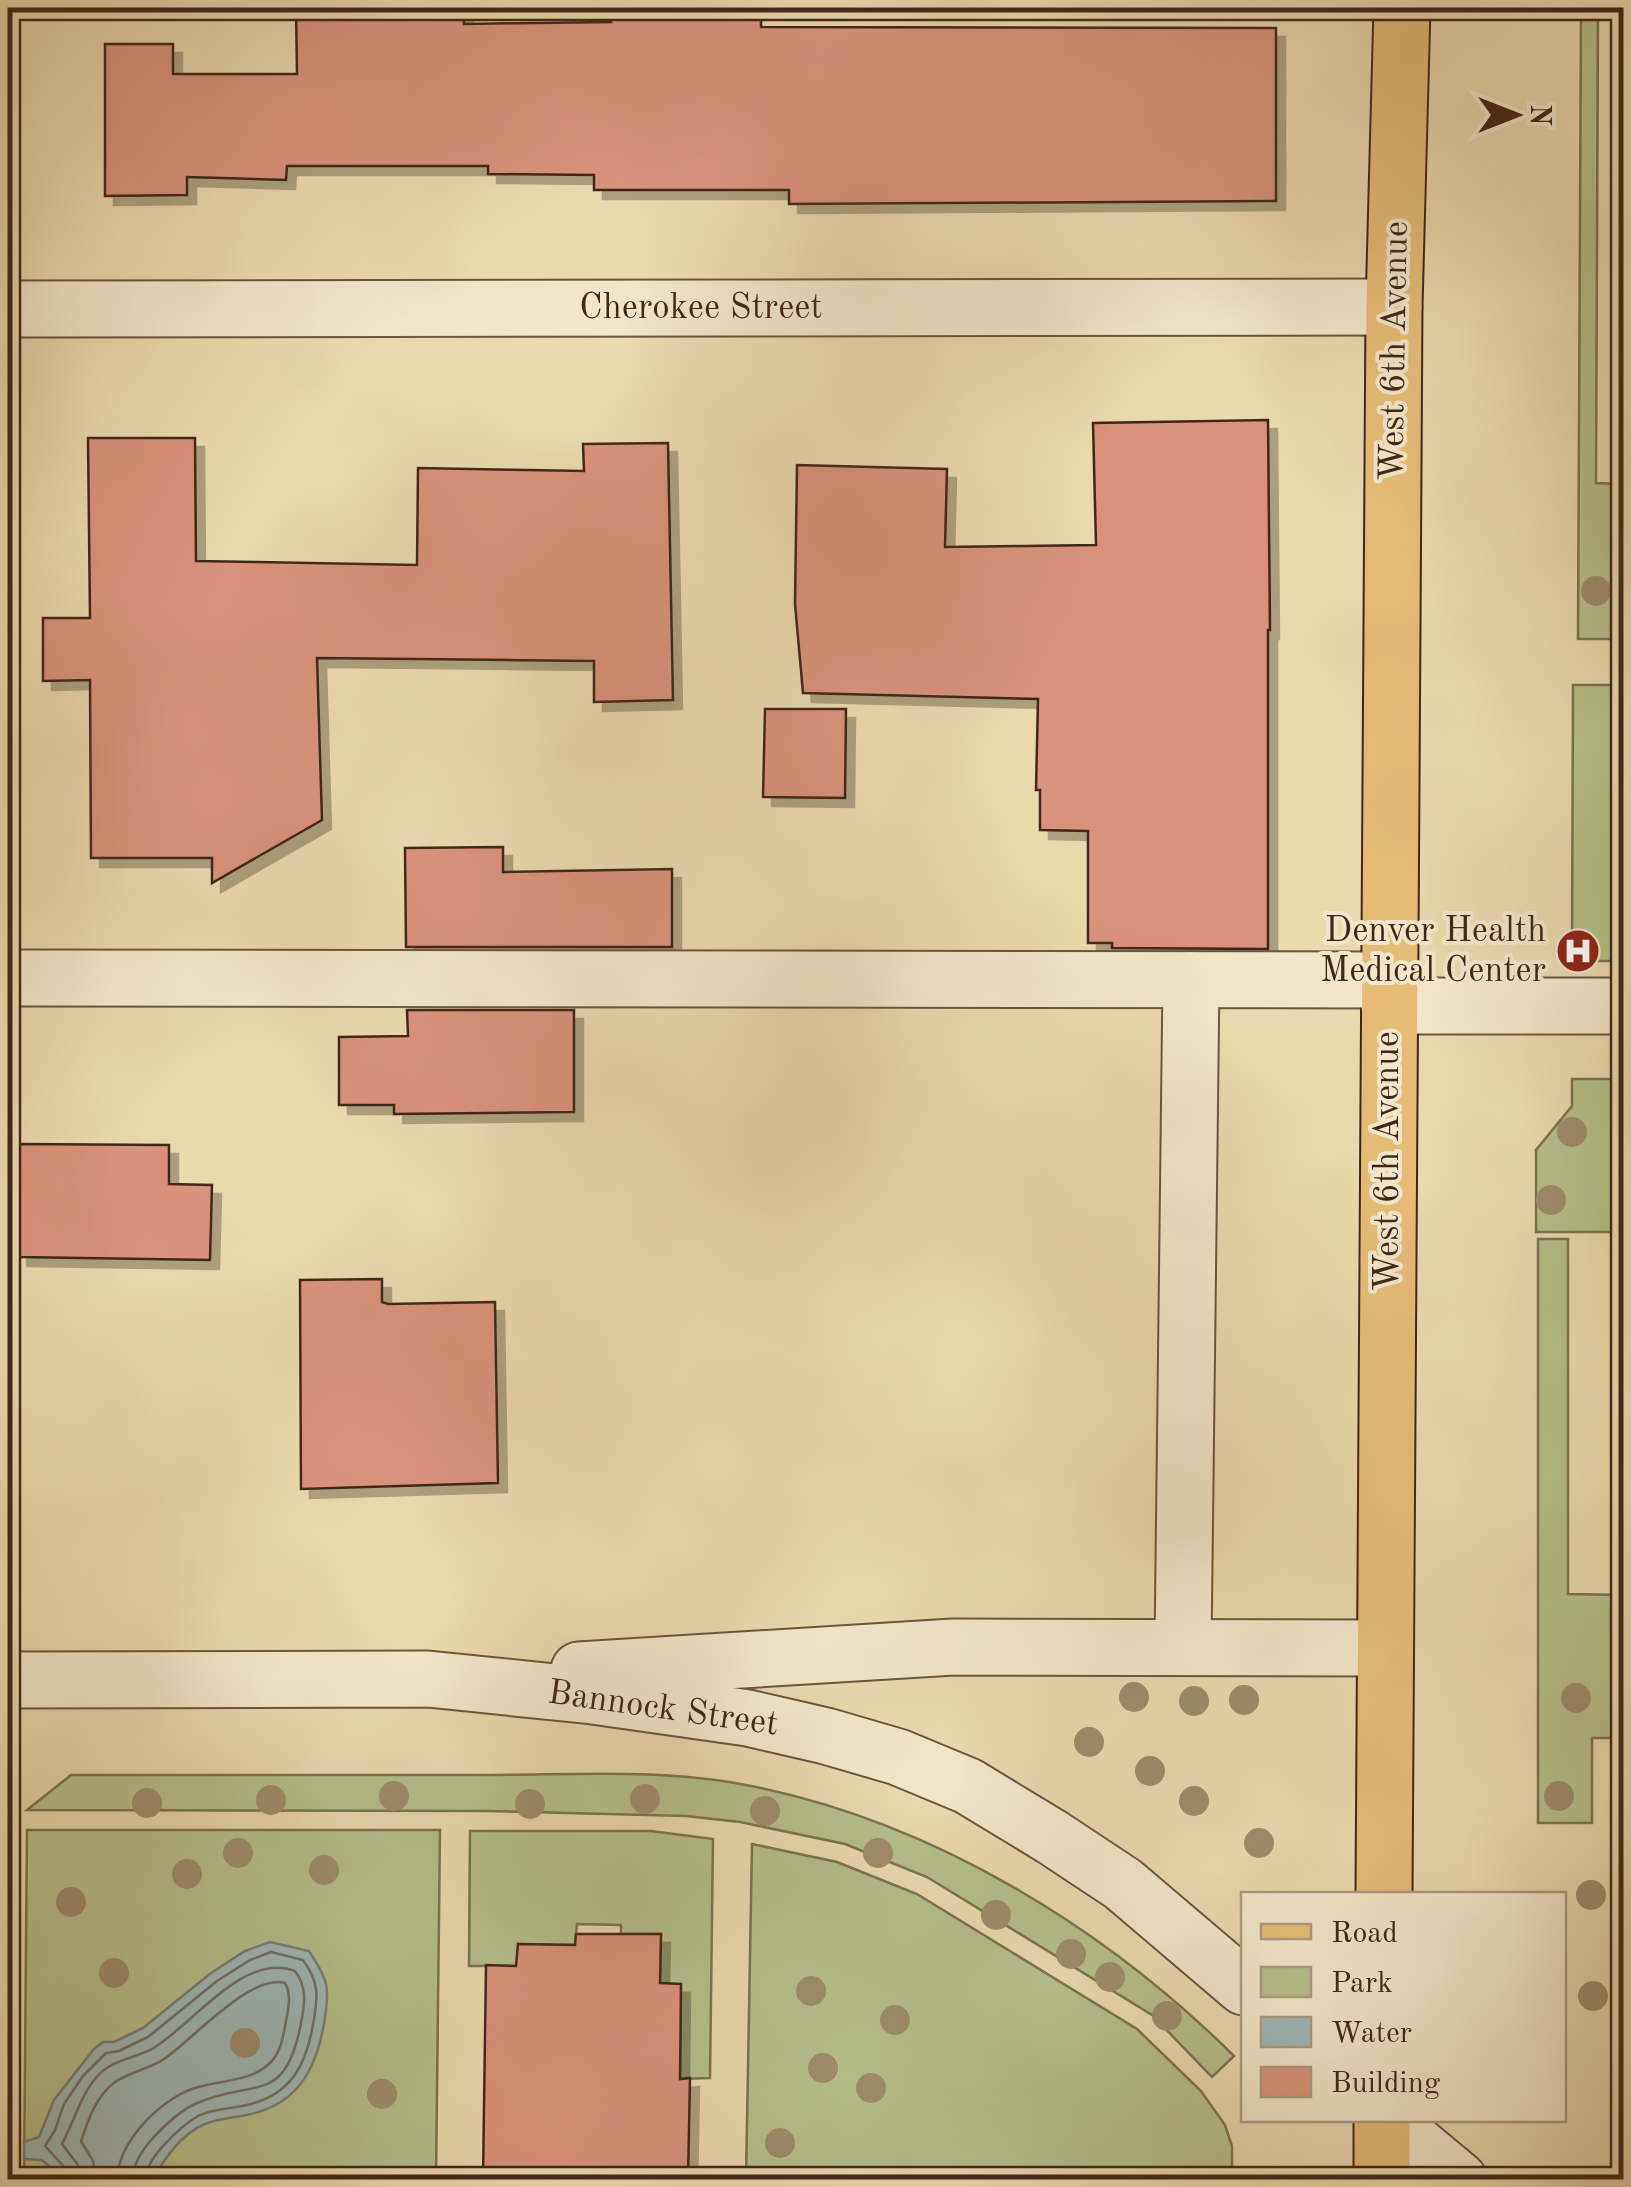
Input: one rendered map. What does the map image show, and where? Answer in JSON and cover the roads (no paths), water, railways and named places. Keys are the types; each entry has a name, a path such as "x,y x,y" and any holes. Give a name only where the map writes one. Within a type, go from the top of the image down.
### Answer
{"main road":[{"name":"West 6th Avenue","path":"1384,1892 1394,307 1402,8"},
{"path":"1382,2180 1384,2122"}],"street":[{"name":"Cherokee Street","path":"8,309 1394,307"},
{"path":"8,978 1191,980 1624,1006"},
{"path":"1183,1647 1191,980"},
{"path":"428,1679 953,1647 1385,1648"},
{"name":"Bannock Street","path":"8,1680 428,1679 593,1696 748,1718 898,1757 968,1786 1123,1884 1241,1984"},
{"path":"1387,2122 1460,2180"}],"water":[{"path":"270,1942 309,1951 326,1985 321,2040 310,2069 293,2092 268,2109 196,2128 175,2147 153,2179 62,2179 42,2160 24,2159 24,2142 39,2137 54,2100 94,2049 143,2028 211,1973 245,1951"}],"place":[{"name":"Denver Health Medical Center","path":"1578,951"}]}
